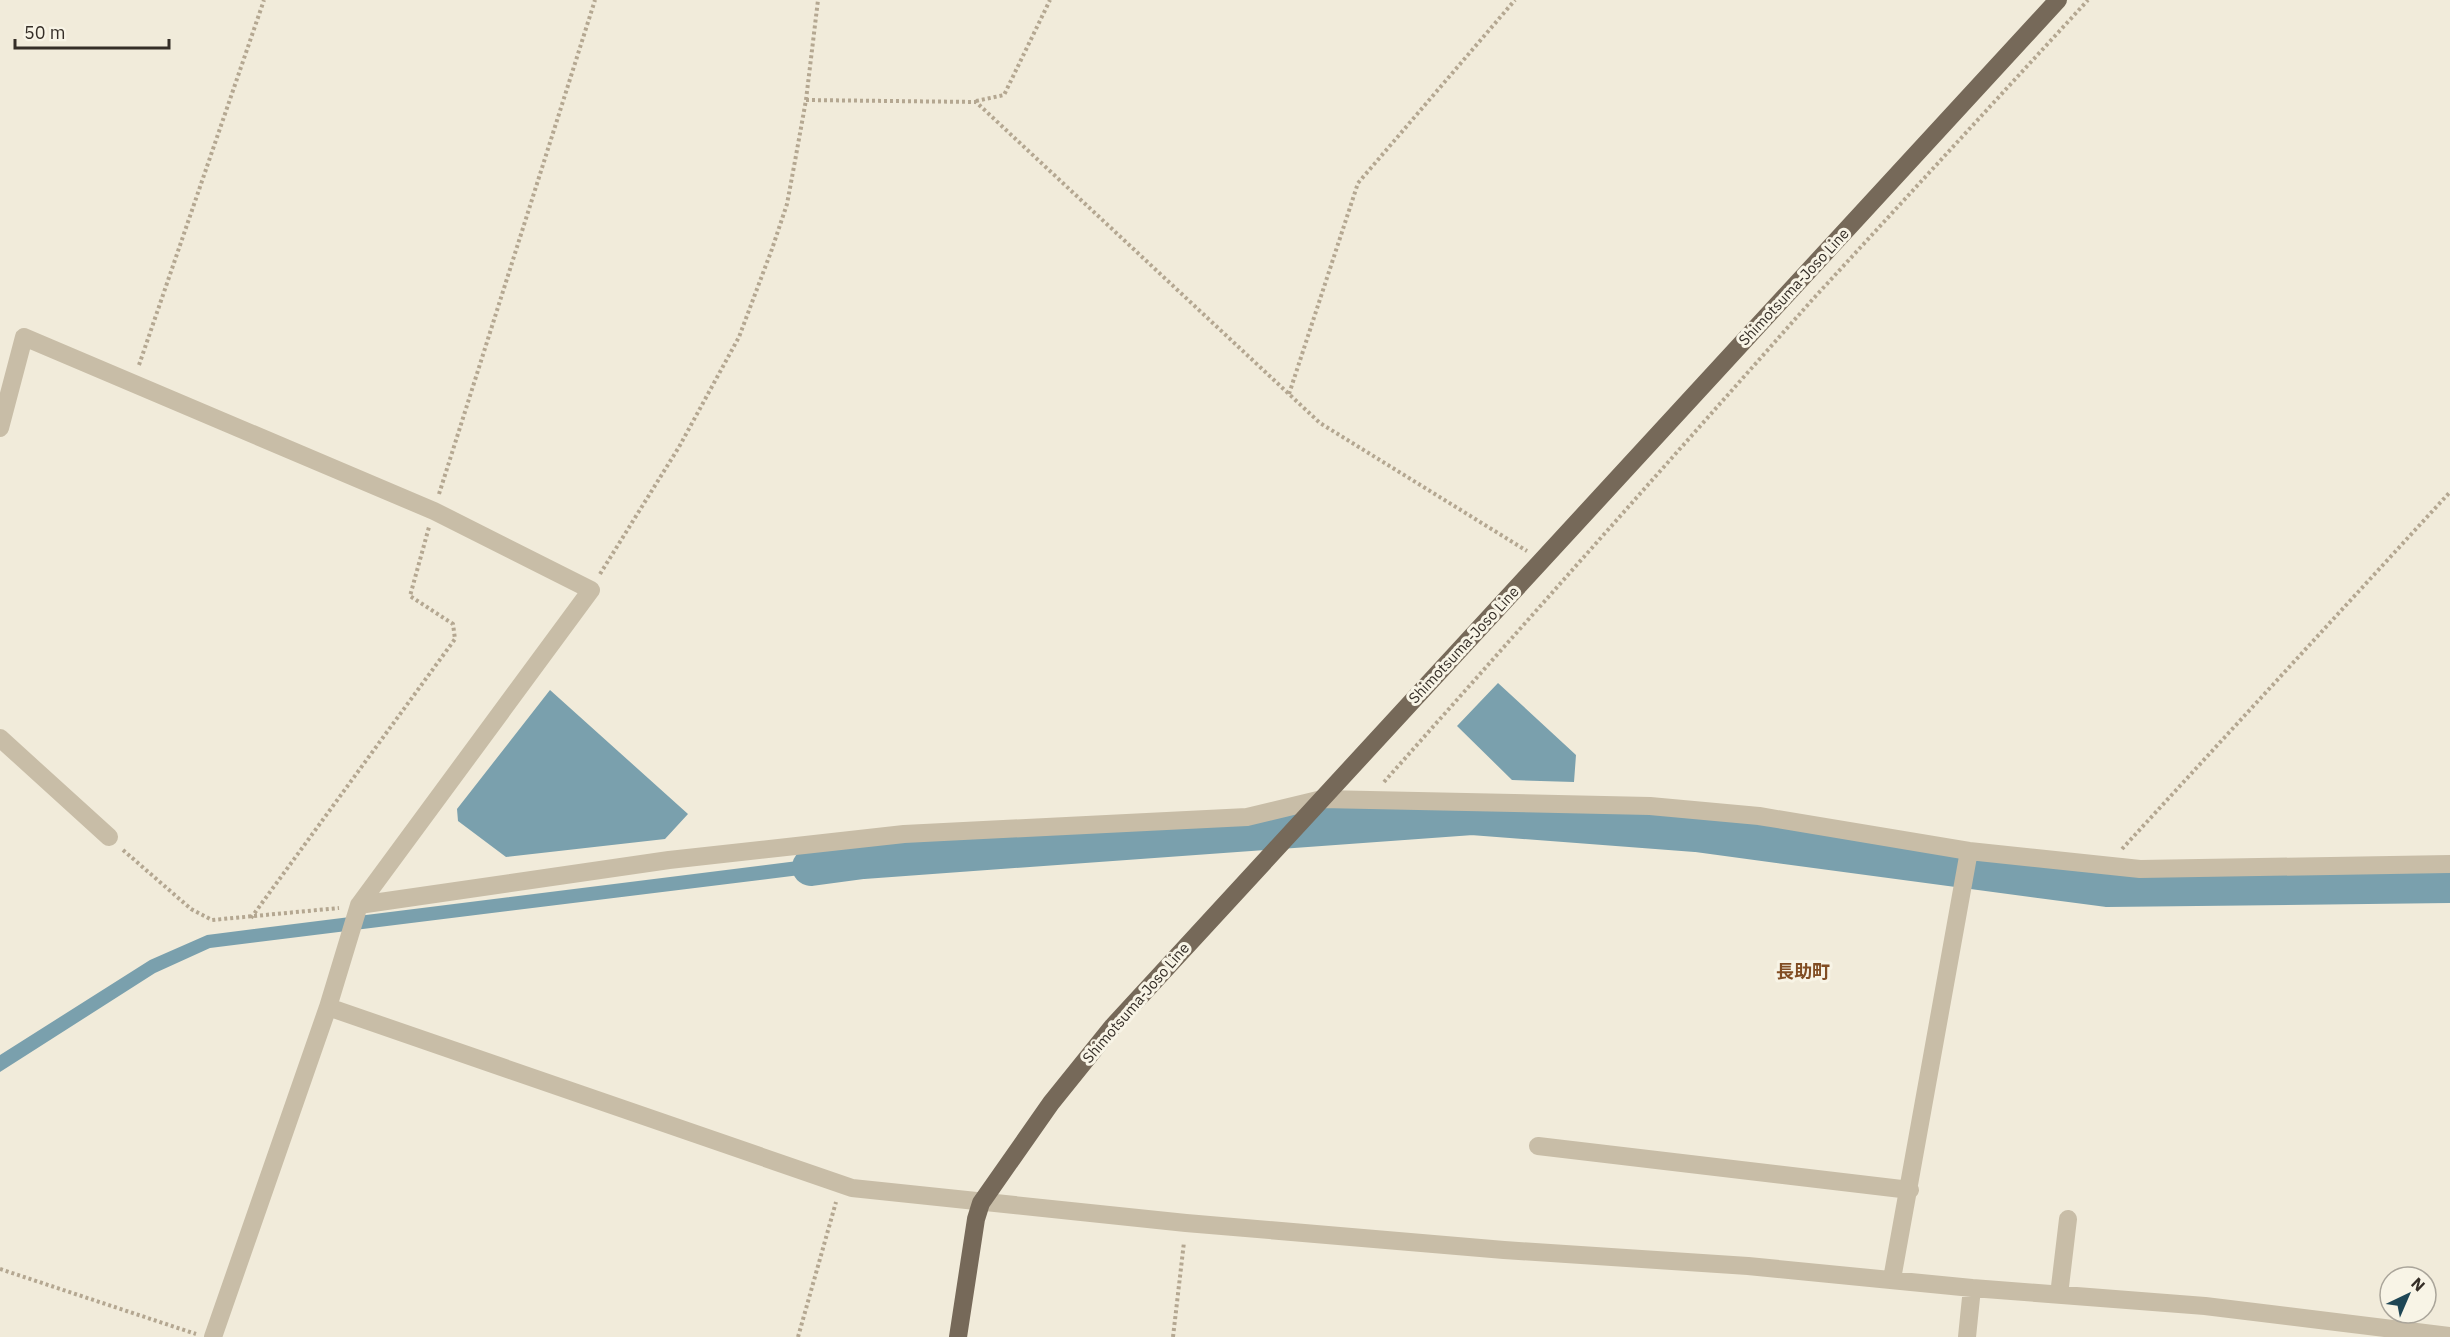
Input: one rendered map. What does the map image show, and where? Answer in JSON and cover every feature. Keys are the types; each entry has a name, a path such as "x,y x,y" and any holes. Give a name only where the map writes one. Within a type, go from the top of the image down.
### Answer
{"main road":[{"name":"Shimotsuma-Joso Line","path":"958,1337 976,1219 981,1203 1051,1103 1113,1026 2058,0"}],"street":[{"path":"0,428 24,337 133,381 434,511 591,590 359,907 328,1007 213,1337"},
{"path":"0,738 109,837"},
{"path":"359,907 669,860 904,834 1247,817 1322,799 1650,806 1759,816 1969,850 2140,869 2450,864"},
{"path":"1892,1279 1910,1190 1969,850"},
{"path":"328,1007 852,1188 1186,1223 2205,1306 2450,1336"},
{"path":"1538,1146 1910,1190"},
{"path":"2059,1295 2068,1219"},
{"path":"1967,1337 1972,1288"}],"path":[{"path":"133,381 264,0"},
{"path":"251,918 455,639 453,624 410,596 434,511 595,0"},
{"path":"591,590 679,447 739,337 787,204 806,100 818,0"},
{"path":"806,100 976,102 1004,95 1050,0"},
{"path":"1289,394 1358,183 1515,0"},
{"path":"1369,800 1813,299 2088,0"},
{"path":"976,102 1320,423 1542,560"},
{"path":"2106,867 2450,492"},
{"path":"109,837 190,909 212,920 359,907"},
{"path":"798,1337 841,1184"},
{"path":"1173,1337 1186,1223"},
{"path":"0,1269 204,1337"}],"water":[{"path":"1498,683 1576,755 1574,782 1512,780 1457,726"},
{"path":"550,690 688,814 665,839 506,857 458,821 457,809"},
{"path":"861,853 864,867 210,948 155,973 0,1072 0,1055 150,960 207,935"}],"waterway":[{"path":"811,867 863,860 1472,816 1696,833 2107,888 2450,884"}],"district":[{"name":"長助町","path":"1803,972"}]}
